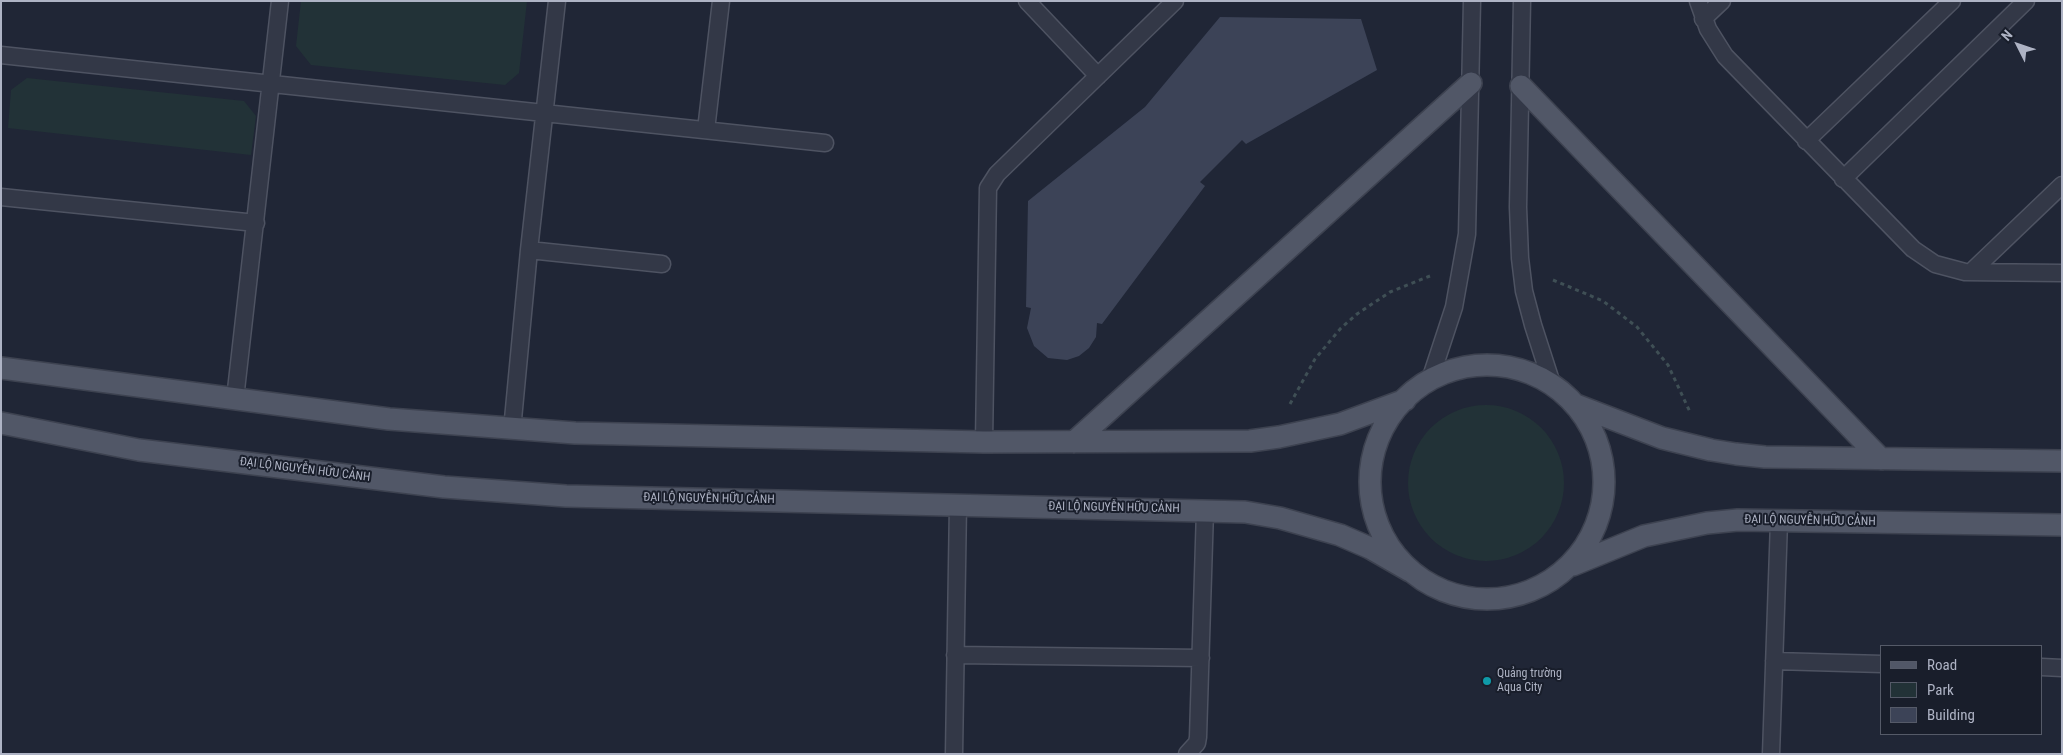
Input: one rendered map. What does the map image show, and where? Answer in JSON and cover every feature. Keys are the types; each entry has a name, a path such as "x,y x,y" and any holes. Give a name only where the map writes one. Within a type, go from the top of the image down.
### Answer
{"main road":[{"path":"1074,442 1470,83"},
{"path":"1520,86 1880,459"},
{"path":"1492,365 1524,370 1552,384 1576,405 1589,422 1601,452 1604,494 1600,515 1592,535 1566,569 1549,582 1530,591 1488,599 1467,598 1427,583 1410,571 1396,555 1384,538 1374,513 1370,487 1374,455 1381,435 1391,416 1405,400 1430,380 1460,368 1492,365"},
{"path":"1,368 389,419 512,430 984,442 1223,442 1279,438 1340,424 1405,400"},
{"path":"1576,405 1662,438 1711,450 1765,457 2062,461"},
{"name":"ĐẠI LỘ NGUYỄN HỮU CẢNH","path":"1,423 139,450 444,487 566,496 1245,512 1312,527 1370,548 1410,571"},
{"name":"ĐẠI LỘ NGUYỄN HỮU CẢNH","path":"1566,569 1634,540 1678,528 1738,520 2062,525"}],"street":[{"path":"235,399 280,1"},
{"path":"512,430 529,250 557,1"},
{"path":"706,130 721,1"},
{"path":"1027,1 1098,76"},
{"path":"984,442 988,188 997,174 1175,1"},
{"path":"1430,380 1454,307 1466,244 1469,206 1472,1"},
{"path":"1522,1 1518,207 1520,258 1524,291 1552,384"},
{"path":"1698,1 1703,19 1724,56 1913,249 1935,264 1950,269 1971,272 2062,273"},
{"path":"1703,19 1722,1"},
{"path":"1806,141 1952,1"},
{"path":"1843,179 2026,1"},
{"path":"1,54 825,143"},
{"path":"1971,272 2062,185"},
{"path":"1,197 256,224"},
{"path":"529,250 662,264"},
{"path":"954,754 958,504"},
{"path":"1187,754 1197,743 1198,737 1205,510"},
{"path":"1771,754 1779,521"},
{"path":"955,655 1201,658"},
{"path":"1774,661 1880,664"},
{"path":"2043,667 2062,668"}],"path":[{"path":"1290,404 1315,359 1341,328 1362,310 1390,292 1430,276"},
{"path":"1553,280 1603,301 1637,327 1668,365 1690,412"}],"green space":[{"path":"301,1 527,1 519,73 505,85 311,65 296,46"},
{"path":"27,78 244,101 256,116 251,155 8,128 11,90"},
{"path":"1486,405 1516,411 1529,418 1541,428 1551,440 1558,453 1564,483 1558,513 1551,526 1541,538 1529,548 1516,555 1486,561 1456,555 1443,548 1431,538 1421,526 1414,513 1408,483 1414,453 1421,440 1431,428 1443,418 1456,411"}],"building":[{"path":"1220,17 1361,19 1377,70 1246,144 1242,140 1200,182 1205,186 1102,324 1097,323 1096,337 1089,348 1079,356 1067,360 1048,358 1034,346 1027,328 1031,308 1026,307 1028,201 1145,107"}],"place":[{"name":"Quảng trường Aqua City","path":"1487,681"}]}
